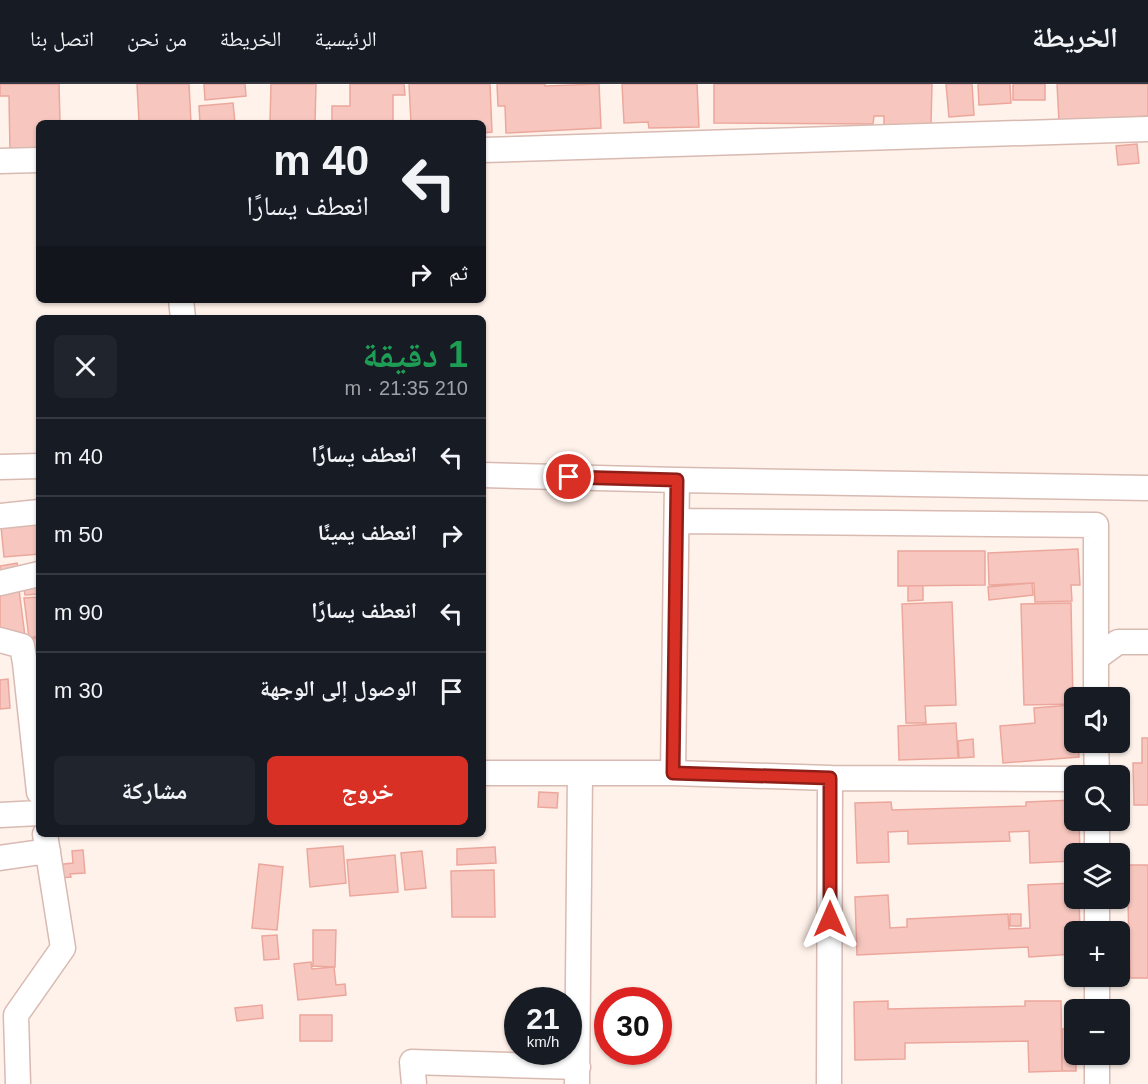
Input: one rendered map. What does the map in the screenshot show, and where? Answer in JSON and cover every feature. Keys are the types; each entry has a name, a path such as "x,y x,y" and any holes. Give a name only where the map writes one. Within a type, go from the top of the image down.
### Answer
{"street":[{"path":"486,150 1148,129"},
{"path":"0,161 36,160"},
{"path":"0,467 36,466"},
{"path":"486,475 1148,488"},
{"path":"673,773 677,480"},
{"path":"0,516 36,512"},
{"path":"677,521 1096,525 1096,687"},
{"path":"0,583 36,575"},
{"path":"0,640 22,646 34,710 36,743"},
{"path":"1096,658 1118,642 1148,642"},
{"path":"486,773 673,773 830,778 1064,779"},
{"path":"414,1084 412,1062 578,1075 580,773"},
{"path":"829,1084 830,778"},
{"path":"0,815 36,813"},
{"path":"0,858 47,842 63,948 16,1015 18,1084"},
{"path":"1097,1065 1097,1084"}],"building":[{"path":"0,84 59,84 60,120 36,120 36,151 10,152 9,96 0,96"},
{"path":"137,84 189,84 191,120 139,120"},
{"path":"204,84 245,84 246,96 205,100"},
{"path":"271,84 316,84 315,120 270,120"},
{"path":"350,84 404,84 405,95 393,95 393,120 332,120 332,106 350,106"},
{"path":"409,84 490,84 492,132 486,133 486,120 411,120"},
{"path":"497,84 545,84 545,86 599,84 601,128 506,133 505,106 498,106"},
{"path":"622,84 697,84 699,127 649,128 648,122 624,123"},
{"path":"714,84 932,84 931,125 884,125 884,116 874,116 873,124 714,123"},
{"path":"946,84 972,84 974,115 949,117"},
{"path":"978,84 1010,84 1011,103 979,105"},
{"path":"1013,84 1045,84 1045,100 1013,100"},
{"path":"1057,84 1148,84 1148,116 1059,121"},
{"path":"233,103 235,120 200,120 199,106"},
{"path":"1137,144 1139,163 1118,165 1116,146"},
{"path":"36,522 36,554 4,557 1,526"},
{"path":"1078,549 1080,585 1071,585 1072,601 1035,602 1034,583 989,585 988,553"},
{"path":"898,551 985,551 985,585 898,586"},
{"path":"17,563 20,573 0,577 0,566"},
{"path":"36,579 36,594 25,595 23,581"},
{"path":"1032,583 1033,595 989,600 988,587"},
{"path":"908,586 923,586 923,600 908,601"},
{"path":"19,590 25,636 0,632 0,593"},
{"path":"36,597 36,637 29,638 24,598"},
{"path":"952,602 956,705 925,706 926,723 906,723 902,604"},
{"path":"1071,603 1073,687 1064,687 1064,704 1024,705 1021,604"},
{"path":"36,638 36,652 30,653 29,639"},
{"path":"8,679 10,708 0,709 0,680"},
{"path":"1064,706 1064,753 1079,753 1079,757 1003,763 1000,726 1035,723 1034,708"},
{"path":"956,723 958,758 899,760 898,726"},
{"path":"1142,738 1148,738 1148,805 1134,805 1133,763 1142,763"},
{"path":"973,739 974,757 959,758 958,741"},
{"path":"539,792 558,793 557,808 538,807"},
{"path":"1064,800 1064,831 1079,831 1080,843 1064,843 1064,861 1030,863 1029,831 1009,832 1010,841 908,844 908,831 888,832 889,862 857,863 855,803 891,802 892,810 1026,806 1026,802"},
{"path":"343,846 346,883 310,887 307,849"},
{"path":"495,847 496,863 457,865 457,849"},
{"path":"83,850 85,873 56,878 55,865 73,863 72,851"},
{"path":"422,851 426,888 405,890 401,853"},
{"path":"395,855 398,892 350,896 347,860"},
{"path":"259,864 283,867 277,930 252,928"},
{"path":"1130,865 1148,865 1148,978 1130,978"},
{"path":"494,870 495,917 452,917 451,871"},
{"path":"1064,883 1064,909 1079,909 1080,921 1064,921 1064,955 1029,957 1028,947 857,955 855,897 888,895 890,928 907,927 907,919 1008,914 1009,929 1030,928 1028,885"},
{"path":"1010,914 1021,914 1021,926 1010,926"},
{"path":"313,930 336,930 335,967 313,966"},
{"path":"277,935 279,959 264,960 262,936"},
{"path":"311,962 312,969 334,967 336,985 345,984 346,995 298,1000 294,964"},
{"path":"888,1001 888,1009 1025,1006 1025,1001 1061,1001 1062,1071 1029,1072 1028,1041 905,1043 905,1059 855,1060 854,1002"},
{"path":"262,1005 263,1018 237,1021 235,1008"},
{"path":"300,1015 332,1015 332,1041 300,1041"},
{"path":"1062,1029 1064,1029 1064,1065 1076,1065 1076,1071 1062,1071"}],"route":[{"path":"569,477 677,480 673,773 830,778 830,919"}]}
